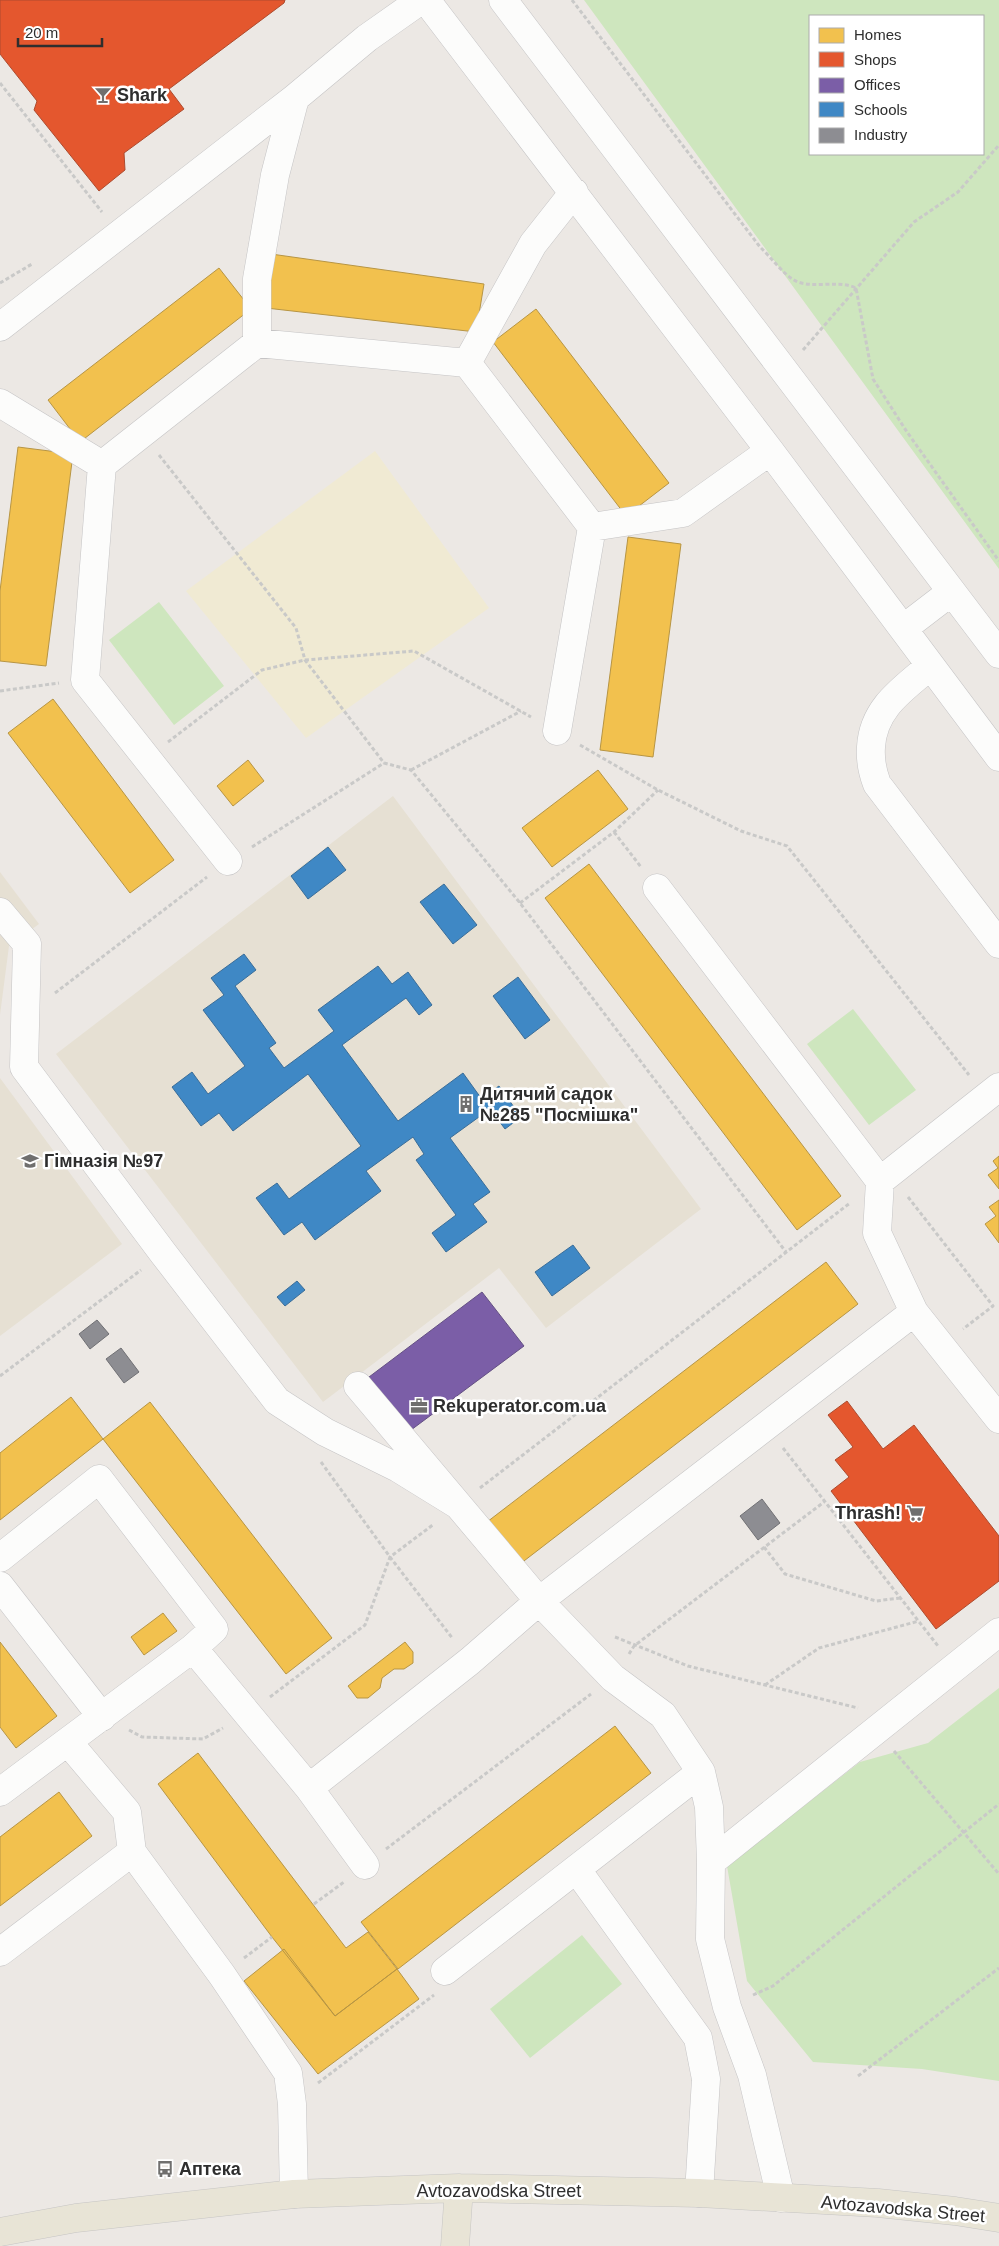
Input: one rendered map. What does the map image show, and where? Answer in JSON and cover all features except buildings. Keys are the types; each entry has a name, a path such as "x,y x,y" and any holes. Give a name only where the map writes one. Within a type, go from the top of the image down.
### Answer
{"main road":[{"name":"Avtozavodska Street","path":"0,2232 76,2218 294,2194 458,2188 699,2193 878,2203 955,2211 999,2218"},
{"path":"454,2246 458,2188"}],"street":[{"path":"0,327 295,98 367,38 421,0"},
{"path":"426,0 574,192 904,628 930,666 999,757"},
{"path":"503,0 999,654"},
{"path":"257,343 257,279 275,175 295,98"},
{"path":"467,363 534,244 574,192"},
{"path":"228,862 85,680 102,465 257,343 467,363 592,527 557,731"},
{"path":"0,403 102,465"},
{"path":"592,527 683,513 770,451"},
{"path":"904,628 951,592"},
{"path":"930,666 900,691 880,714 872,734 871,770 877,784 999,944"},
{"path":"657,888 892,1186"},
{"path":"0,912 27,944 24,1067 163,1254 277,1400 326,1432 398,1468 458,1505"},
{"path":"992,1092 892,1186 877,1232 914,1312 999,1419"},
{"path":"309,1788 470,1661 540,1601 914,1312"},
{"path":"358,1386 540,1601 613,1678 663,1715 701,1772 709,1807 711,1862 710,1939 726,2007 752,2075 781,2198"},
{"path":"0,1558 99,1479 214,1629 193,1648 0,1792"},
{"path":"0,1586 102,1717"},
{"path":"711,1862 894,1718 999,1632"},
{"path":"193,1648 309,1788 365,1864"},
{"path":"68,1742 127,1812 132,1852 222,1975 288,2073 292,2104 294,2194"},
{"path":"445,1971 701,1772"},
{"path":"0,1952 132,1852"},
{"path":"577,1870 698,2038 706,2079 699,2193"},
{"path":"955,2211 999,2206"}],"path":[{"path":"572,0 760,247 795,281 823,285 847,283 856,288"},
{"path":"0,83 120,234"},
{"path":"784,372 914,222 958,192 999,145"},
{"path":"856,288 873,378 907,432 999,561"},
{"path":"142,434 296,628 305,660 384,763 411,770 520,903 786,1252"},
{"path":"147,757 262,670 305,660 414,651 658,790 741,831 787,846 992,1092"},
{"path":"0,691 85,680"},
{"path":"411,770 521,711"},
{"path":"25,1015 228,862 384,763"},
{"path":"520,903 614,832 658,790"},
{"path":"614,832 657,888"},
{"path":"102,1717 142,1736 203,1739 248,1714 364,1625 390,1557 786,1252 892,1186 993,1306 942,1346"},
{"path":"0,1376 163,1254"},
{"path":"767,1426 824,1502 955,1668"},
{"path":"316,1455 390,1557 470,1661"},
{"path":"314,1904 613,1678 634,1646 824,1502"},
{"path":"764,1547 785,1574 876,1601 900,1598"},
{"path":"765,1685 819,1648 919,1621"},
{"path":"608,1634 688,1666 894,1718 888,1745 999,1874"},
{"path":"726,2007 773,1986 999,1804"},
{"path":"222,1975 272,1936"},
{"path":"858,2076 999,1968"},
{"path":"292,2104 443,1989 445,1971"}],"shaded area":[{"path":"393,796 701,1209 546,1328 499,1268 323,1402 56,1054"},
{"path":"0,872 39,924 9,946 0,1015"},
{"name":"Гімназія №97","path":"0,1078 122,1244 0,1336"}],"green space":[{"path":"584,0 999,0 999,569"},
{"path":"159,602 224,686 174,725 109,640"},
{"path":"853,1009 916,1090 869,1125 807,1044"},
{"path":"999,1688 999,2081 922,2069 813,2062 747,1981 727,1866 860,1762 928,1743"},
{"path":"582,1935 622,1984 530,2058 490,2009"}],"sand":[{"path":"375,451 489,608 306,738 186,591"}],"place":[{"name":"Shark","path":"103,95"},
{"name":"Дитячий садок №285 \"Посмішка\"","path":"466,1104"},
{"name":"Гімназія №97","path":"30,1161"},
{"name":"Rekuperator.com.ua","path":"419,1406"},
{"name":"Thrash!","path":"915,1513"},
{"name":"Аптека","path":"165,2169"}]}
